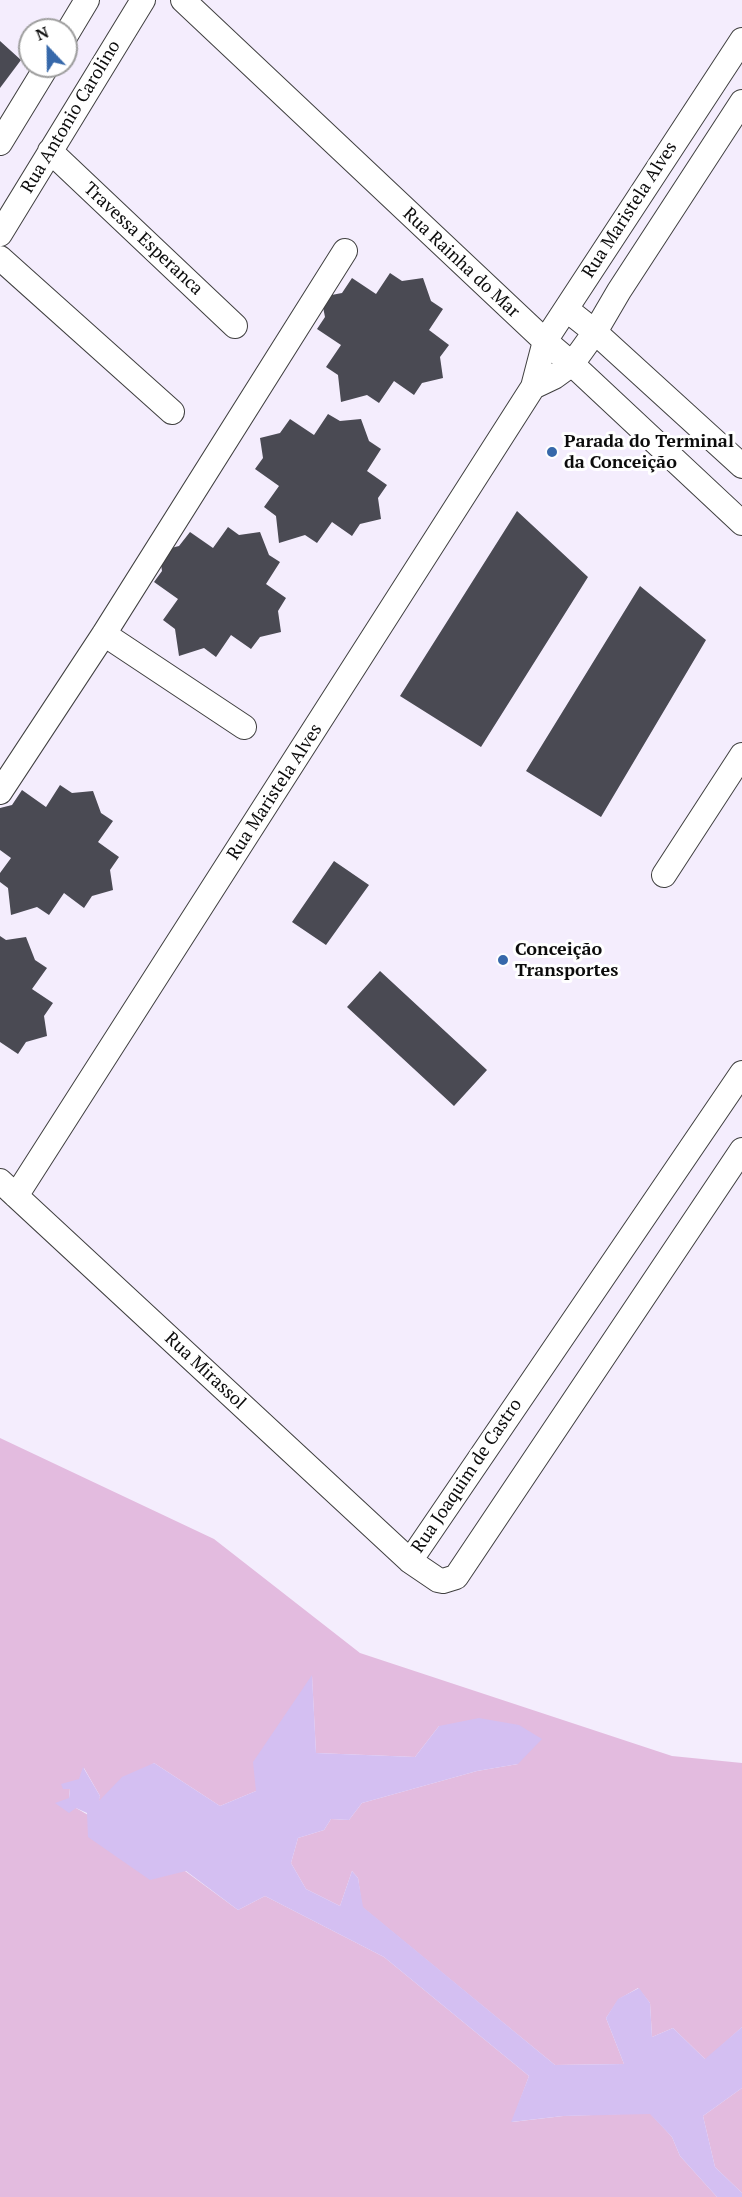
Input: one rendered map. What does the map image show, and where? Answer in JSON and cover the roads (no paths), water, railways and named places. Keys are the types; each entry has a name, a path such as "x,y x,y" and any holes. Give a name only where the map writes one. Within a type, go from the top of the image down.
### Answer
{"street":[{"path":"76,18 87,0"},
{"name":"Rua Antonio Carolino","path":"0,234 142,0"},
{"name":"Rua Rainha do Mar","path":"183,0 742,523"},
{"name":"Rua Maristela Alves","path":"8,1189 533,387 545,341 742,40"},
{"path":"0,143 40,78"},
{"name":"Rua Maristela Alves","path":"533,387 554,377 572,364 595,332 619,291 742,102"},
{"name":"Travessa Esperanca","path":"50,151 235,326"},
{"path":"0,792 104,634 345,251"},
{"path":"0,258 172,412"},
{"path":"566,309 595,332 742,466"},
{"path":"104,634 244,727"},
{"path":"664,875 742,755"},
{"name":"Rua Joaquim de Castro","path":"742,1073 410,1561 438,1580 443,1581 456,1577 742,1150"},
{"name":"Rua Mirassol","path":"8,1189 410,1561"}],"place":[{"name":"Parada do Terminal da Conceição","path":"552,452"},
{"name":"Conceição Transportes","path":"503,960"}]}
